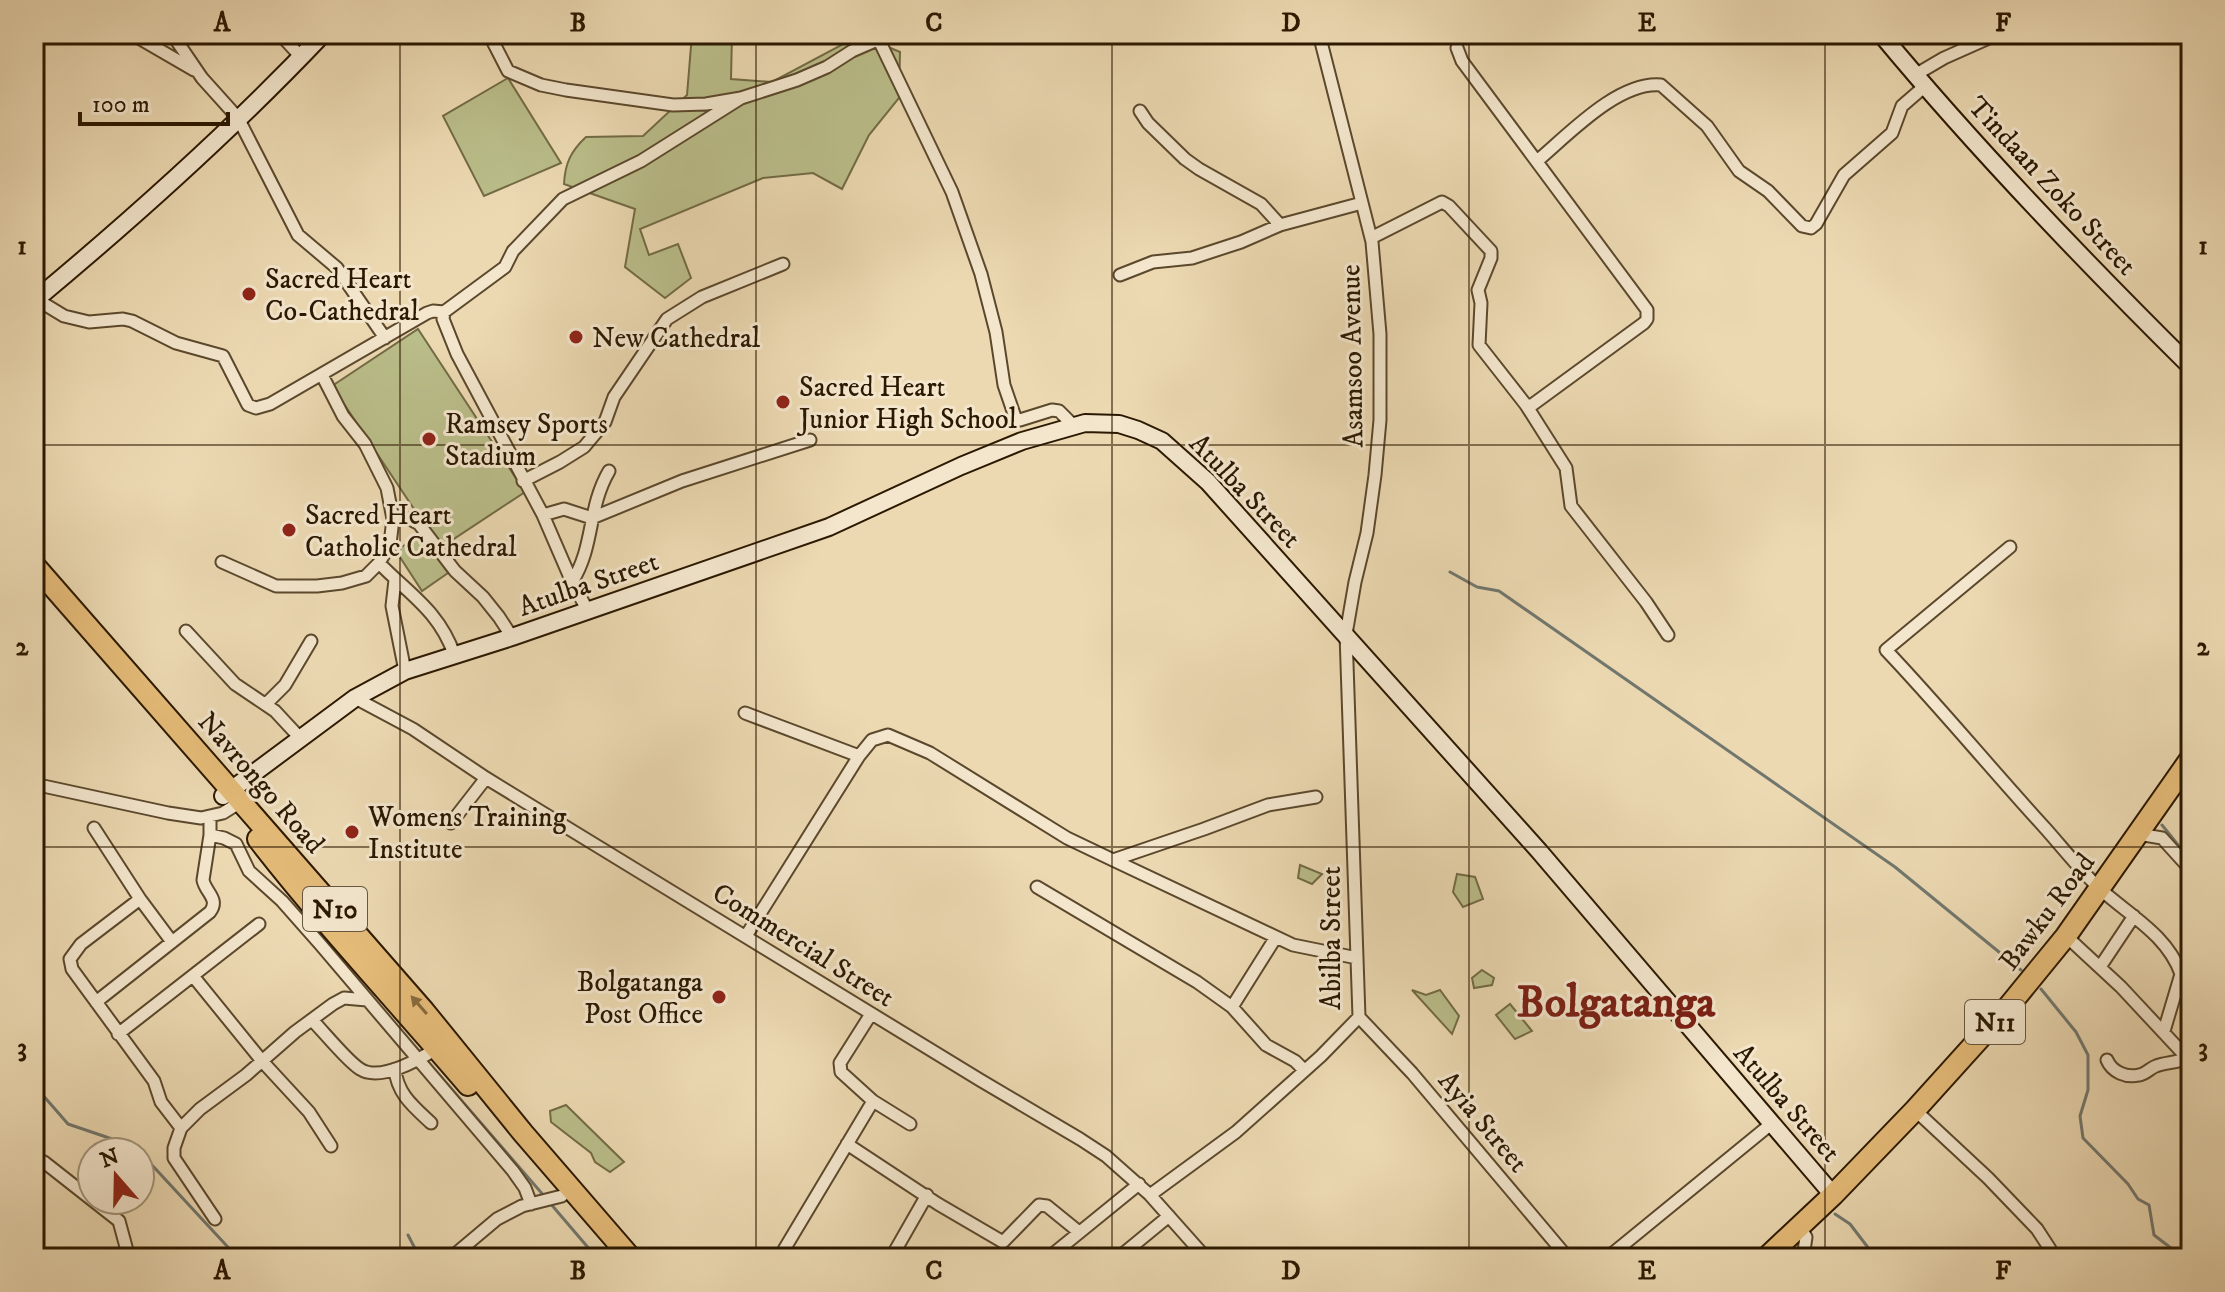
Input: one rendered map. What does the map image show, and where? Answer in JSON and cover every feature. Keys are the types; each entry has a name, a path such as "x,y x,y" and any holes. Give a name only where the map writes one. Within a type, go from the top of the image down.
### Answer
{"highway":[{"name":"Navrongo Road","path":"34,565 233,798 377,997 426,1055 562,1196 614,1258"},
{"name":"Navrongo Road","path":"34,583 424,1011 523,1133 631,1258"},
{"name":"Bawku Road","path":"1766,1258 1833,1195 1915,1110 2008,1007 2066,936 2191,758"}],"street":[{"path":"132,34 198,73"},
{"path":"172,34 198,73 238,118 298,235 337,268 385,338"},
{"path":"280,34 301,57"},
{"path":"323,34 129,221 35,300 64,316 89,322 132,321 176,343 223,356 248,405 256,408 270,404 427,313 444,312 505,267 513,251 563,199 641,161 741,98"},
{"path":"489,34 508,71 541,85 673,105 741,98 817,71 877,37 891,34"},
{"name":"Asamsoo Avenue","path":"1319,34 1371,238 1380,334 1380,420 1367,533 1346,634"},
{"name":"Tindaan Zoko Street","path":"1881,34 2073,247 2191,367"},
{"path":"1537,161 1612,98 1641,86 1661,85 1707,126 1739,171 1768,191 1802,226 1811,228 1844,175 1892,133 1902,106 1920,80 1944,58 1998,34"},
{"path":"877,37 952,192 981,274 996,332 1004,385 1015,417 1020,420 1052,410 1059,411 1074,426"},
{"path":"1457,48 1462,61 1645,305 1647,315 1644,323 1532,405 1526,405"},
{"path":"1140,111 1185,159 1261,204 1280,225"},
{"path":"1120,275 1153,262 1192,258 1280,225 1362,203"},
{"path":"1371,238 1437,203 1446,203 1491,251 1478,290 1481,301 1478,342 1526,405 1566,468 1571,506 1668,635"},
{"path":"523,481 584,447 605,422 614,397 667,319 702,297 783,264"},
{"path":"444,312 443,319 457,354 543,515 588,611"},
{"path":"222,562 276,586 342,583 366,576 379,563 390,544 393,519 387,488 365,444 343,416 322,375"},
{"name":"Atulba Street","path":"233,798 301,739 355,698 405,671 829,527 1022,441 1074,426 1097,422 1119,424 1162,441 1208,482 1539,851 1833,1195"},
{"path":"543,515 564,509 592,518 682,481 810,440"},
{"path":"572,582 582,566 601,486 609,471"},
{"path":"393,519 410,519 419,524 455,571 483,597 512,637"},
{"path":"2010,547 1886,650 2098,887 2154,933 2181,974 2164,1031"},
{"path":"379,563 413,593 433,616 448,636 454,654"},
{"path":"395,580 392,606 405,671"},
{"path":"186,631 235,684 266,704 301,739"},
{"name":"Abilba Street","path":"1150,1195 1236,1132 1321,1056 1359,1017 1346,634"},
{"path":"266,704 285,685 311,641"},
{"name":"Commercial Street","path":"355,698 413,729 486,778 1106,1156 1150,1195 1202,1253"},
{"path":"745,713 859,756"},
{"path":"746,936 859,756 872,740 888,735 930,753 1067,838 1113,860 1293,945 1357,958"},
{"path":"451,823 486,778"},
{"path":"34,784 168,813 210,817 233,798"},
{"path":"1113,860 1268,805 1316,797"},
{"path":"96,1002 214,907 214,900 203,880 210,817"},
{"path":"94,828 172,942"},
{"path":"2138,834 2162,838 2191,870"},
{"path":"210,835 236,844 249,871 377,997"},
{"path":"1037,887 1197,982 1232,1007 1266,1045 1295,1061 1304,1070"},
{"path":"140,899 81,944 70,959 72,969 154,1081 161,1102 181,1128"},
{"path":"2100,967 2134,916"},
{"path":"118,1034 259,924"},
{"path":"2066,936 2164,1031 2189,1060 2156,1066 2139,1075 2116,1072 2107,1060"},
{"path":"1232,1007 1276,937"},
{"path":"193,976 262,1061 309,1112 331,1146"},
{"path":"215,1219 174,1158 181,1128 200,1109 344,998 377,997"},
{"path":"871,1014 840,1063 841,1072 873,1101 910,1124"},
{"name":"Ayia Street","path":"1359,1017 1412,1073 1568,1258"},
{"path":"312,1020 359,1069 370,1073 395,1069 426,1055 525,1188 531,1204"},
{"path":"395,1069 396,1082 401,1091 431,1123"},
{"path":"779,1258 873,1101"},
{"path":"1915,1110 2037,1229 2050,1249 2049,1258"},
{"path":"1607,1258 1771,1124"},
{"path":"847,1144 968,1223 1003,1242 1039,1205 1047,1206 1079,1232"},
{"path":"34,1159 44,1162 119,1221 129,1258"},
{"path":"1048,1258 1139,1184"},
{"path":"891,1258 927,1195"},
{"path":"453,1256 497,1219 531,1204 562,1196"},
{"path":"1118,1258 1169,1216"},
{"path":"1800,1227 1806,1237 1803,1258"},
{"path":"1187,1258 1202,1253"}],"green space":[{"path":"692,34 732,34 731,79 772,82 860,35 900,52 899,98 869,135 842,189 813,173 763,178 640,229 649,255 678,244 691,278 665,298 625,267 635,209 564,184 567,164 576,147 586,137 643,136 687,95"},
{"path":"508,78 561,163 484,196 443,116"},
{"name":"Ramsey Sports Stadium","path":"418,329 525,492 440,548 332,386"},
{"path":"421,534 448,573 422,591 396,551"},
{"path":"1300,865 1322,874 1312,884 1298,878"},
{"path":"1457,874 1475,877 1483,899 1463,907 1453,892"},
{"path":"1482,970 1494,978 1492,985 1474,988 1472,978"},
{"path":"1412,990 1426,995 1440,990 1459,1016 1452,1034"},
{"path":"1510,1004 1532,1031 1515,1039 1496,1015"},
{"path":"566,1105 624,1162 610,1172 551,1122 550,1111"}],"waterway":[{"path":"1450,572 1477,587 1499,591 1895,867 2021,970"},
{"path":"2162,825 2191,861"},
{"path":"2041,989 2076,1032 2088,1055 2088,1090 2080,1116 2083,1138 2128,1184 2138,1199 2149,1205 2154,1235 2184,1258"},
{"path":"390,1018 545,1197"},
{"path":"34,1085 68,1124 103,1136"},
{"path":"156,1169 238,1258"},
{"path":"550,1203 597,1258"},
{"path":"1835,1214 1850,1224 1876,1258"},
{"path":"408,1235 420,1258"}],"place":[{"name":"Sacred Heart Co-Cathedral","path":"249,294"},
{"name":"New Cathedral","path":"576,337"},
{"name":"Sacred Heart Junior High School","path":"783,402"},
{"name":"Ramsey Sports Stadium","path":"429,439"},
{"name":"Sacred Heart Catholic Cathedral","path":"289,530"},
{"name":"Womens Training Institute","path":"352,832"},
{"name":"Bolgatanga Post Office","path":"719,997"}],"district":[{"name":"Bolgatanga","path":"1616,1001"}]}
